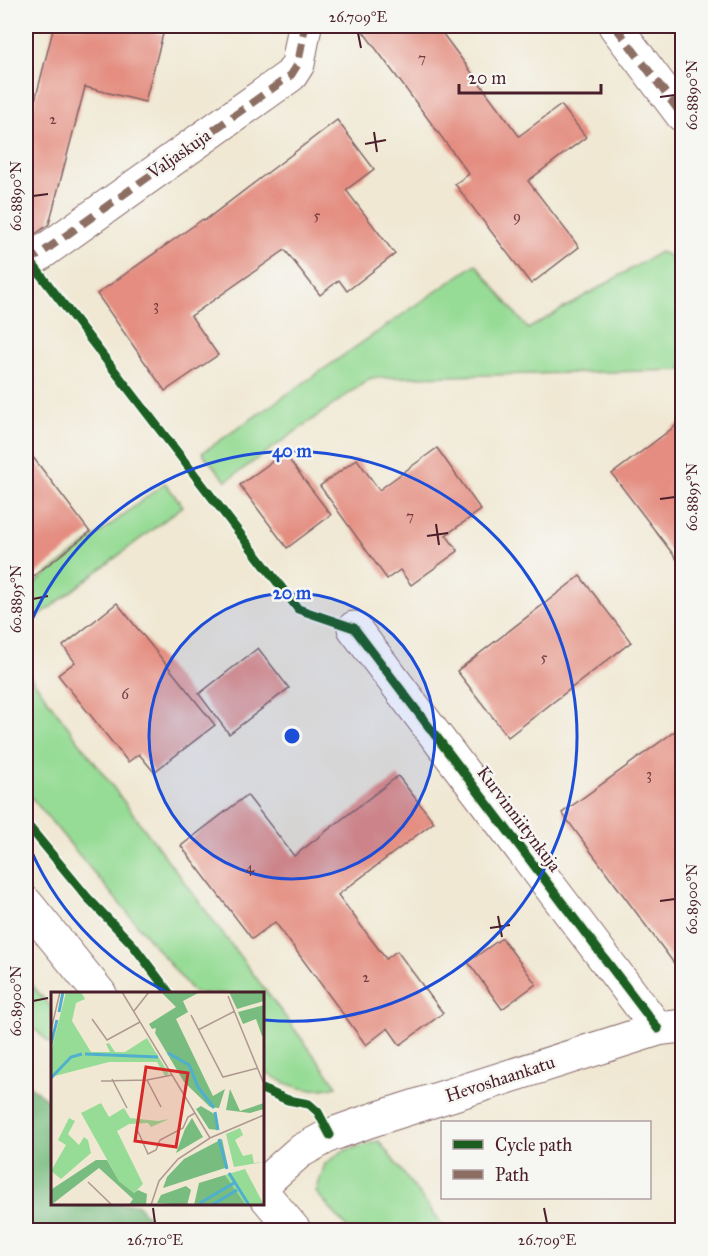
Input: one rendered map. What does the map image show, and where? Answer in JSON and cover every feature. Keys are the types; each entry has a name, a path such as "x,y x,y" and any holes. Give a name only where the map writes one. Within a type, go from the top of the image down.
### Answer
{"street":[{"name":"Valjaskuja","path":"28,263 291,75 298,63 305,26"},
{"path":"615,26 682,115"},
{"name":"Kurvinniitynkuja","path":"354,628 670,1028"},
{"path":"26,903 98,992"},
{"name":"Hevoshaankatu","path":"264,1183 299,1152 369,1120 670,1028"},
{"path":"264,1193 294,1230"}],"path":[{"path":"28,263 298,609 354,628"}],"green space":[{"path":"660,252 682,261 682,370 371,378 226,481 202,453 476,264 528,329"},
{"path":"165,483 183,506 26,626 26,590"},
{"path":"26,671 337,1086 307,1089 289,1085 264,1071 264,992 193,992 26,791"},
{"path":"26,978 51,1008 51,1044 26,1021"},
{"path":"26,1083 51,1106 51,1205 138,1205 159,1230 26,1230"},
{"path":"379,1141 446,1230 349,1230 316,1192 325,1164 343,1151"}],"building":[{"path":"54,26 130,26 163,34 145,102 85,87 49,224 26,241 26,136"},
{"path":"359,26 437,26 519,136 561,105 586,137 528,181 579,247 531,284 455,184 469,174"},
{"path":"337,120 374,169 346,190 395,254 347,291 339,280 320,295 285,250 191,316 218,355 165,391 97,294 203,219 204,221"},
{"path":"682,421 682,566 612,474"},
{"path":"26,448 90,532 26,582"},
{"path":"437,448 481,510 446,535 458,551 411,585 400,570 387,579 320,486 357,459 379,490"},
{"path":"284,453 331,515 287,548 240,485"},
{"path":"580,576 631,642 508,737 457,671"},
{"path":"117,603 215,725 154,772 139,754 128,762 58,675 75,662 63,646"},
{"path":"258,648 289,688 229,734 199,694"},
{"path":"682,726 682,974 562,813"},
{"path":"398,776 434,822 338,895 386,959 397,951 443,1013 400,1045 388,1028 366,1045 275,922 252,939 181,846 247,795 294,856"},
{"path":"502,938 536,984 502,1009 468,962"}],"marked path":[{"path":"26,264 291,75 298,64 305,26"},
{"path":"615,26 682,115"}],"cycle path":[{"path":"30,261 298,609 354,628 658,1029"},
{"path":"26,823 87,897 133,945 168,992"},
{"path":"264,1090 288,1100 309,1104 318,1112 330,1135"}]}
